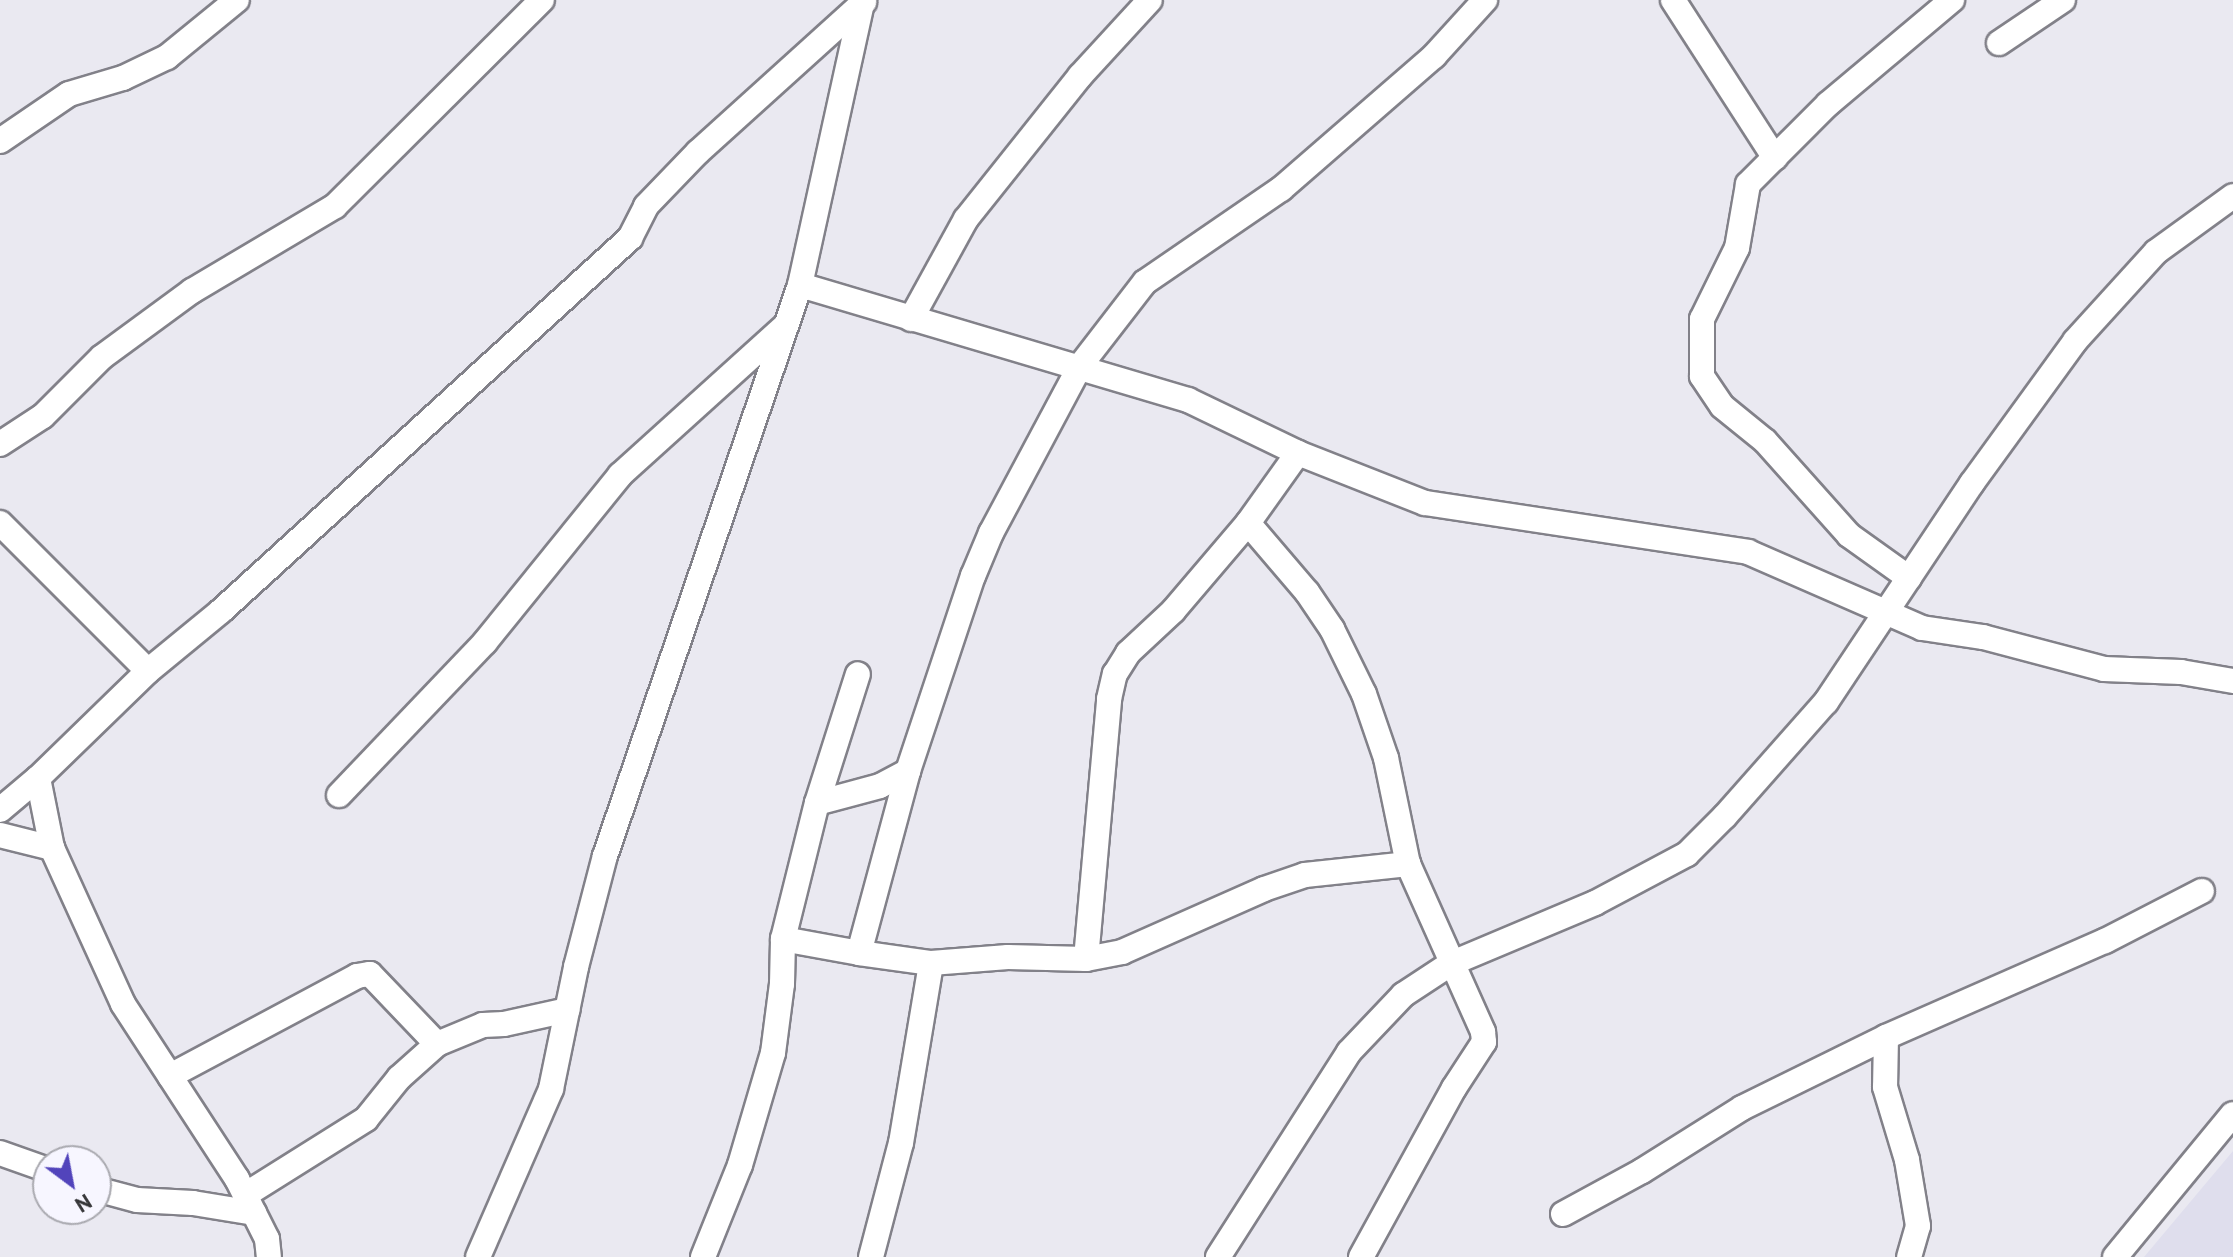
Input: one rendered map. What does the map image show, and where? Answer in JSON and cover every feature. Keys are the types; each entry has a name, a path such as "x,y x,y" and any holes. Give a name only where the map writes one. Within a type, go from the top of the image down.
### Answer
{"street":[{"path":"0,141 69,94 123,78 167,57 237,0"},
{"path":"0,444 43,416 102,357 192,291 335,206 542,0"},
{"path":"911,319 966,219 1080,76 1150,0"},
{"path":"859,953 908,771 991,533 1080,366 1145,282 1281,189 1434,56 1485,0"},
{"path":"1909,578 1849,535 1765,441 1722,406 1702,376 1702,319 1737,248 1748,184 1828,104 1952,0"},
{"path":"1999,43 2063,0"},
{"path":"478,1257 551,1089 605,856 800,285 862,1"},
{"path":"0,810 38,778 148,671 221,611 630,238 646,206 698,152 862,1"},
{"path":"1676,1 1775,158"},
{"path":"1218,1257 1349,1052 1403,995 1450,964 1595,903 1687,854 1826,702 2075,341 2156,252 2233,196"},
{"path":"800,285 1188,400 1298,453 1425,503 1748,552 1922,628 1983,637 2104,669 2181,672 2233,681"},
{"path":"339,795 485,642 620,475 786,325"},
{"path":"1086,959 1109,699 1115,674 1128,653 1173,611 1248,523 1298,453"},
{"path":"0,523 148,671"},
{"path":"1248,523 1307,592 1332,629 1364,694 1386,758 1408,864 1450,964 1483,1032 1484,1042 1454,1088 1371,1252"},
{"path":"703,1257 740,1165 773,1053 782,984 783,939 817,803 858,674"},
{"path":"817,803 880,786 908,771"},
{"path":"38,778 52,848 123,1004 249,1204 267,1239 269,1257"},
{"path":"0,835 52,848"},
{"path":"783,939 931,963 1008,957 1086,959 1122,952 1264,889 1305,875 1408,864"},
{"path":"1563,1214 1642,1171 1742,1108 1886,1037 2105,941 2202,891"},
{"path":"871,1257 901,1143 931,963"},
{"path":"170,1076 357,976 370,974 437,1044"},
{"path":"112,1193 137,1200 249,1204 366,1119 399,1078 437,1044 483,1025 504,1024 567,1010"},
{"path":"1886,1037 1885,1087 1907,1160 1918,1226 1909,1257"},
{"path":"2115,1257 2233,1114"},
{"path":"0,1153 32,1164"}],"shaded area":[{"path":"2233,1151 2233,1257 2144,1257"}]}
